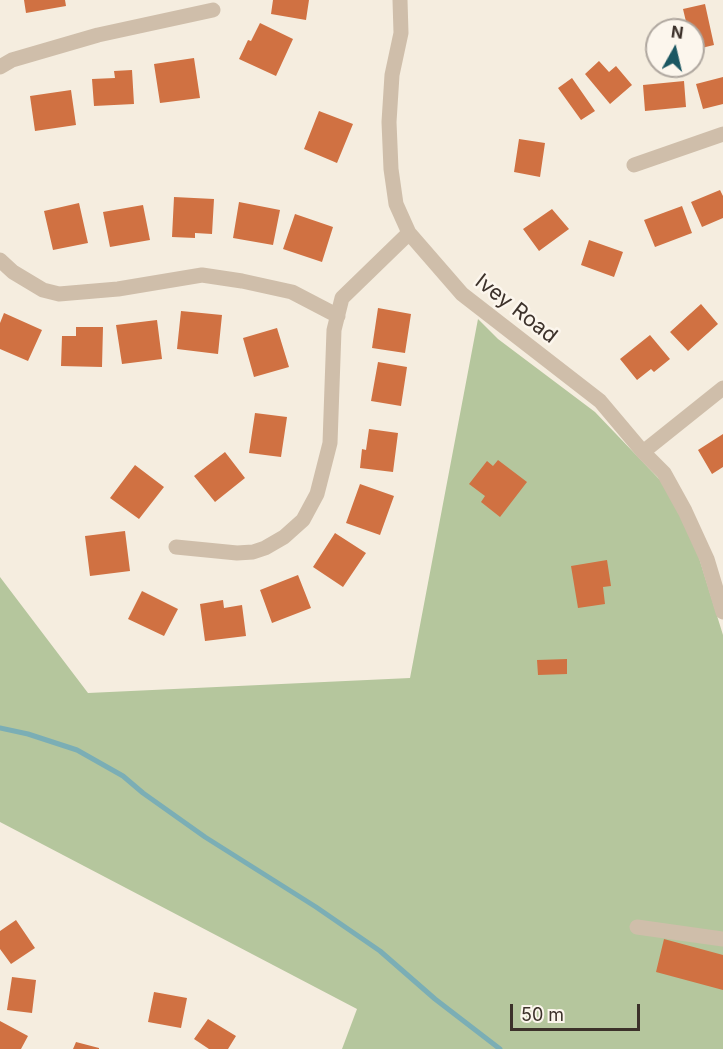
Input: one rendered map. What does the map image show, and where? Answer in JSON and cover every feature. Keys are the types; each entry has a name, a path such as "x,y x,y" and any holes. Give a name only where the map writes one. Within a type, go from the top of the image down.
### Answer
{"street":[{"name":"Ivey Road","path":"400,0 401,33 392,75 389,122 391,169 396,204 409,233 462,294 600,401 664,473 707,559 723,612"},
{"path":"0,67 12,60 98,35 213,10"},
{"path":"634,165 723,134"},
{"path":"176,547 237,553 253,552 284,537 303,520 317,494 330,443 334,330 342,298 409,233"},
{"path":"0,260 13,272 43,290 59,294 118,289 202,275 242,280 292,292 338,316"},
{"path":"643,452 723,388"},
{"path":"637,927 723,939"}],"green space":[{"path":"478,319 498,339 595,412 682,503 723,635 723,1049 342,1049 357,1009 0,822 0,577 88,693 410,678"}],"building":[{"path":"24,0 65,0 66,6 26,13"},
{"path":"273,0 309,0 306,20 271,14"},
{"path":"705,4 714,45 705,47 705,18 685,18 683,9"},
{"path":"260,23 293,39 276,76 239,59"},
{"path":"194,58 200,98 160,103 154,64"},
{"path":"599,61 609,72 616,66 632,85 610,104 585,74"},
{"path":"132,70 134,104 94,106 92,79 115,78 114,71"},
{"path":"723,77 723,104 703,109 696,84"},
{"path":"572,78 595,111 581,120 558,88"},
{"path":"684,81 686,107 645,111 643,85"},
{"path":"71,90 76,125 35,131 30,96"},
{"path":"319,111 353,124 337,163 304,149"},
{"path":"519,139 545,143 540,177 514,172"},
{"path":"720,190 723,196 723,218 702,227 691,202"},
{"path":"174,197 214,199 212,234 195,233 195,238 172,237"},
{"path":"239,202 280,210 273,245 233,238"},
{"path":"79,203 88,243 53,250 44,211"},
{"path":"143,205 150,240 110,247 103,212"},
{"path":"682,206 692,233 655,247 644,220"},
{"path":"552,209 569,229 539,251 523,229"},
{"path":"295,214 333,227 322,262 283,249"},
{"path":"589,240 623,252 614,277 581,265"},
{"path":"701,304 718,324 688,351 670,332"},
{"path":"378,308 411,314 405,353 372,348"},
{"path":"181,311 222,315 218,354 177,349"},
{"path":"4,313 42,330 28,361 0,349 0,323"},
{"path":"157,320 162,359 122,364 116,325"},
{"path":"76,327 103,327 102,367 61,366 62,336 76,336"},
{"path":"277,328 289,367 254,377 243,338"},
{"path":"650,335 670,359 654,372 651,369 637,380 620,359"},
{"path":"378,362 407,367 401,406 371,401"},
{"path":"255,413 287,417 281,457 249,453"},
{"path":"369,429 398,433 393,472 360,468 362,449 366,450"},
{"path":"723,434 723,467 712,474 698,450"},
{"path":"225,452 245,478 215,502 194,476"},
{"path":"498,460 527,482 500,517 481,502 485,496 469,484 487,461 493,466"},
{"path":"135,465 164,487 139,519 110,498"},
{"path":"360,484 394,496 380,535 346,523"},
{"path":"125,531 130,571 90,576 85,536"},
{"path":"335,533 366,553 343,587 313,567"},
{"path":"607,560 611,586 603,587 605,604 578,608 571,566"},
{"path":"298,575 311,608 272,623 260,590"},
{"path":"142,591 178,609 164,636 128,619"},
{"path":"223,600 224,608 242,605 246,636 205,641 200,604"},
{"path":"567,659 567,674 538,675 537,660"},
{"path":"16,920 35,948 11,964 0,949 0,931"},
{"path":"664,939 723,955 723,990 656,972"},
{"path":"12,977 36,980 32,1013 7,1010"},
{"path":"154,992 187,998 181,1028 148,1022"},
{"path":"208,1019 236,1036 228,1049 209,1049 194,1039"},
{"path":"0,1021 28,1036 21,1049 0,1049"},
{"path":"76,1042 99,1048 99,1049 73,1049"}],"waterway":[{"path":"0,728 28,734 77,750 123,776 205,837 316,907 380,951 435,999 500,1049"}]}
